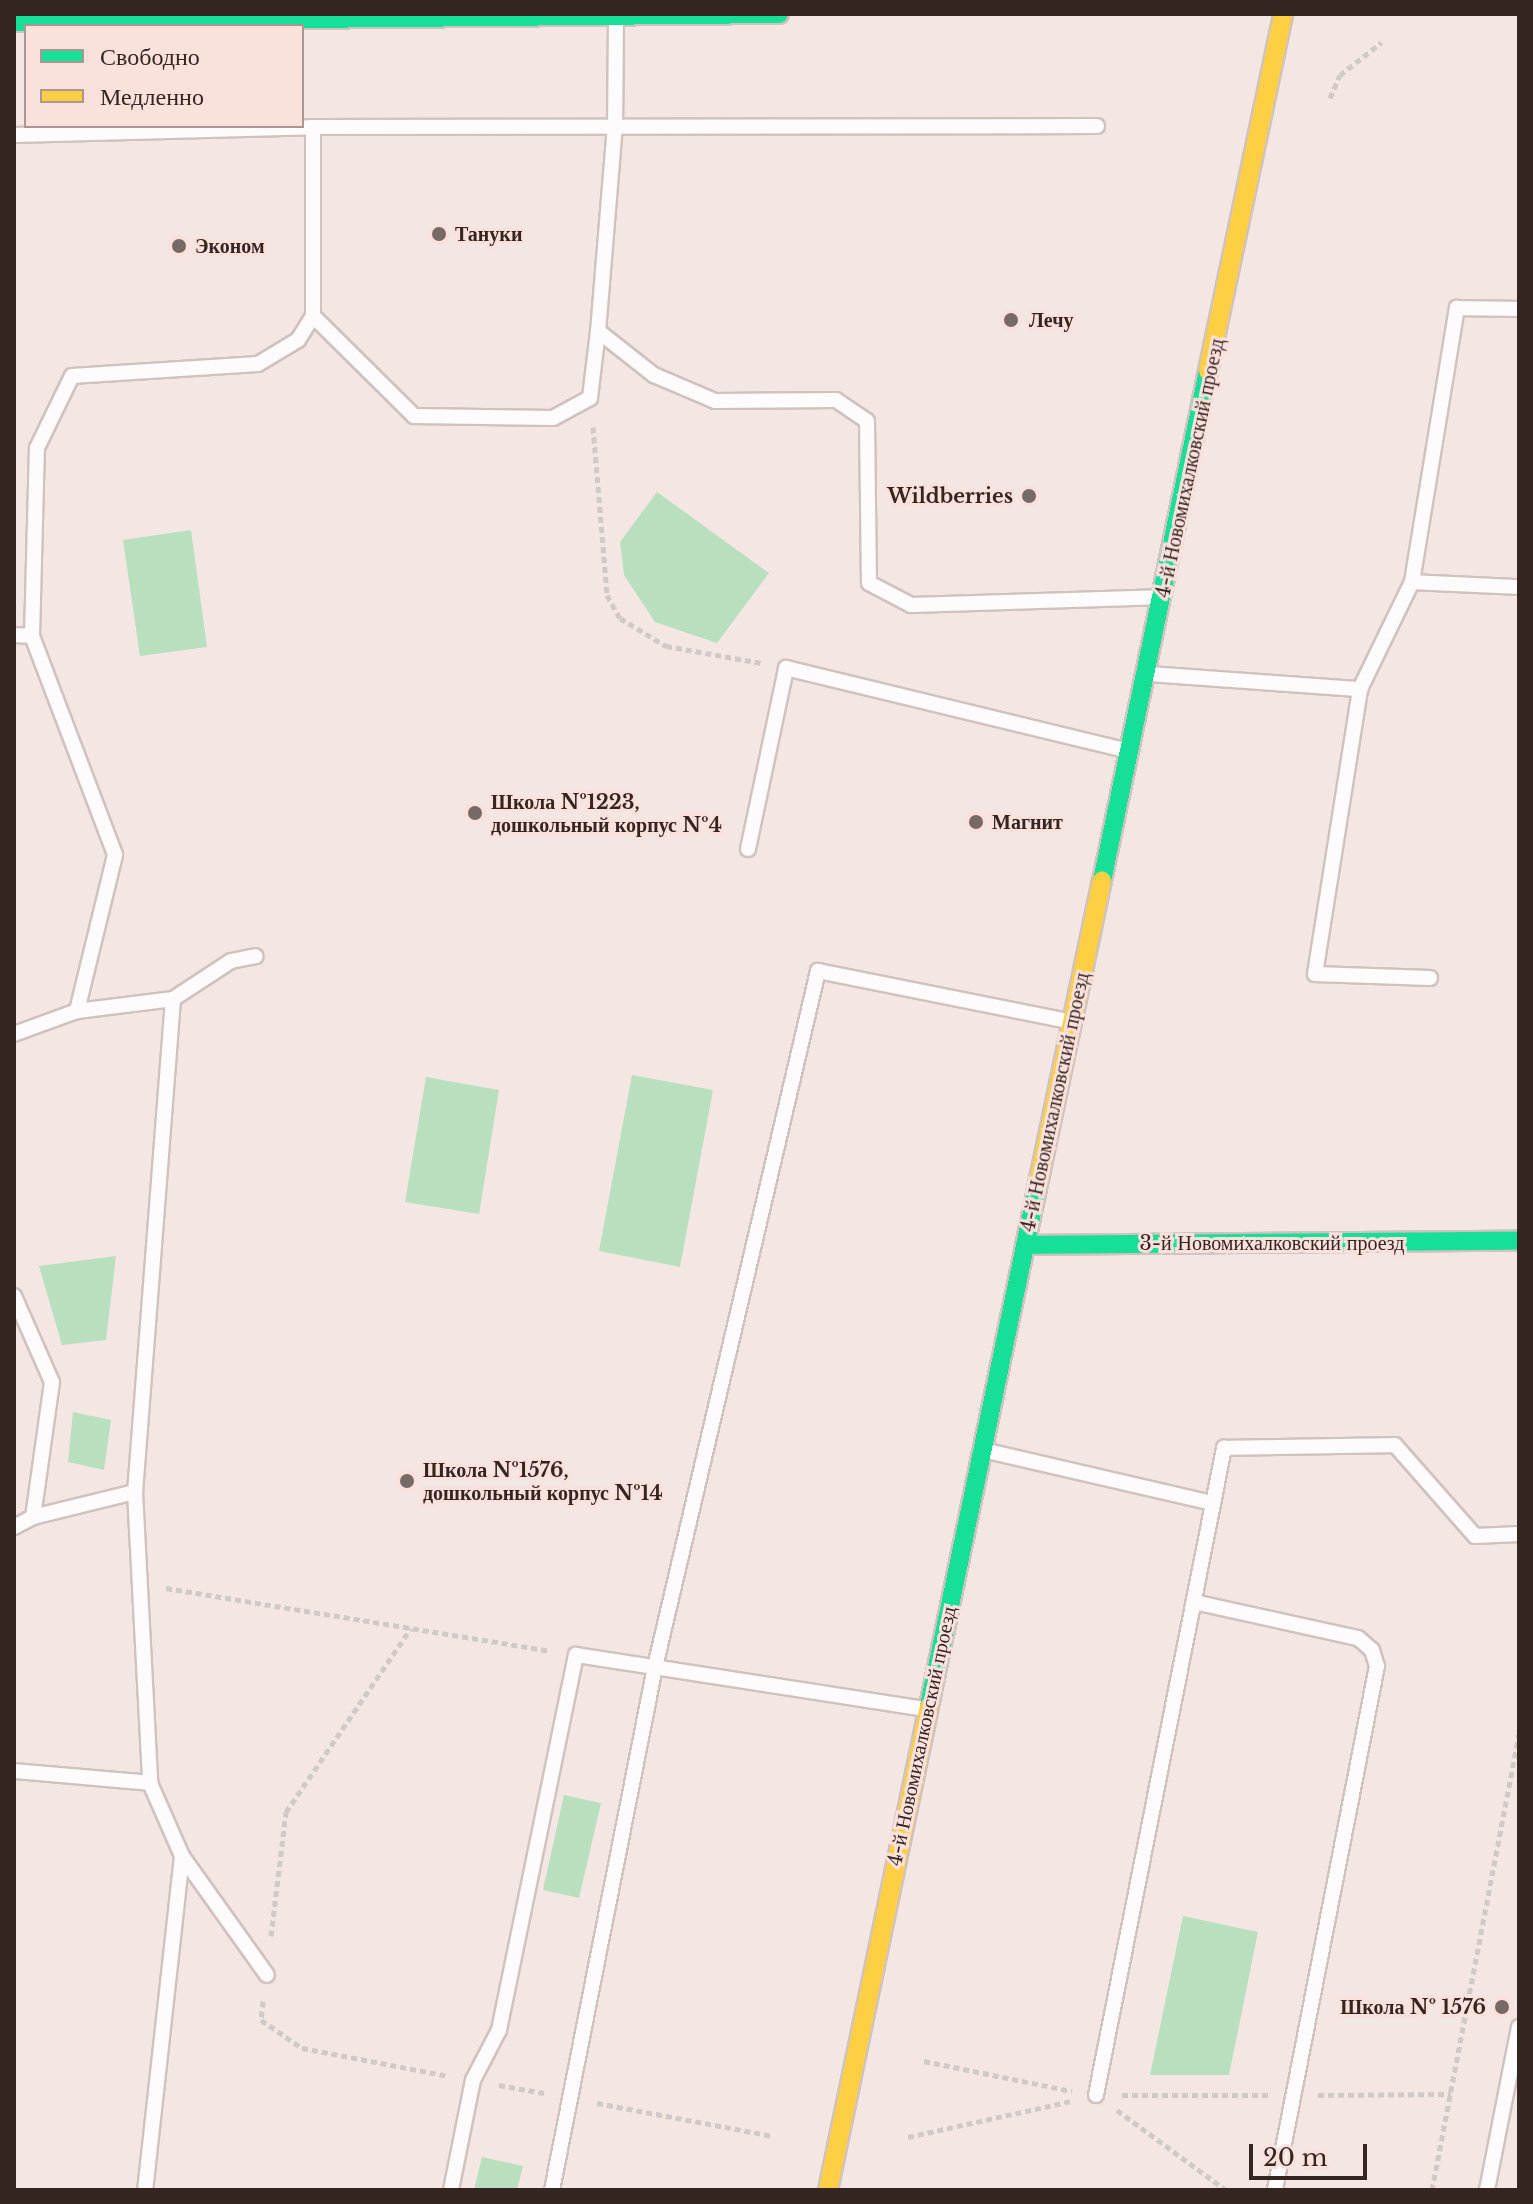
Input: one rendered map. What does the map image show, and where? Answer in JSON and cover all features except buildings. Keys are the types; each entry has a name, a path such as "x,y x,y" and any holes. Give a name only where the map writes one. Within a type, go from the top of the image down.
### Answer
{"street":[{"path":"14,22 779,14"},
{"name":"4-й Новомихалковский проезд","path":"828,2190 1283,14"},
{"name":"3-й Новомихалковский проезд","path":"1025,1245 1519,1241"}],"lane":[{"path":"313,316 414,416 553,418 590,398 615,125 616,18"},
{"path":"304,127 1097,126"},
{"path":"77,1011 115,855 32,636 37,448 72,376 258,364 298,340 313,316 313,127"},
{"path":"14,135 276,128"},
{"path":"1430,978 1315,974 1360,689 1412,582 1457,308 1519,309"},
{"path":"598,331 654,375 715,401 836,400 867,421 869,583 911,605 1163,597"},
{"path":"1412,582 1519,587"},
{"path":"14,635 32,636"},
{"path":"748,849 786,668 1130,751"},
{"path":"1146,674 1360,689"},
{"path":"14,1034 77,1011 173,999 231,961 256,956"},
{"path":"552,2190 655,1667 818,971 1072,1022"},
{"path":"173,999 135,1492 150,1783 182,1856 267,1975"},
{"path":"14,1296 52,1382 33,1517"},
{"path":"1096,2095 1224,1448 1395,1445 1475,1536 1519,1534"},
{"path":"981,1450 1213,1503"},
{"path":"14,1527 33,1517 135,1492"},
{"path":"1194,1602 1358,1638 1372,1650 1377,1666 1275,2190"},
{"path":"451,2190 473,2080 499,2030 576,1655 927,1709"},
{"path":"14,1771 150,1783"},
{"path":"145,2190 182,1856"},
{"path":"1487,2190 1519,2027"}],"path":[{"path":"1330,98 1340,75 1382,42"},
{"path":"590,398 607,595 620,618 666,646 786,668"},
{"path":"138,1583 576,1655"},
{"path":"411,1628 286,1812 261,2020 302,2048 773,2136"},
{"path":"1432,2190 1519,1734"},
{"path":"924,2061 1096,2095 1451,2094"},
{"path":"908,2137 1096,2095 1226,2190"}],"green space":[{"path":"657,492 769,573 717,643 655,622 624,575 620,542"},
{"path":"191,530 207,647 140,656 123,540"},
{"path":"632,1075 713,1090 680,1267 599,1251"},
{"path":"426,1077 499,1090 479,1214 405,1202"},
{"path":"116,1256 106,1340 62,1345 39,1266"},
{"path":"73,1412 111,1420 104,1470 68,1462"},
{"path":"564,1795 601,1803 579,1898 543,1890"},
{"path":"1183,1916 1258,1932 1229,2075 1150,2075"},
{"path":"482,2157 523,2166 517,2190 474,2190"}],"traffic: fast":[{"path":"14,22 779,14"},
{"path":"1102,881 1208,371"},
{"path":"929,1706 1039,1179"},
{"path":"1025,1245 1519,1241"}],"traffic: slow":[{"path":"1208,371 1283,14"},
{"path":"1039,1179 1102,881"},
{"path":"828,2190 929,1706"}],"place":[{"name":"Тануки","path":"439,234"},
{"name":"Эконом","path":"179,246"},
{"name":"Лечу","path":"1011,320"},
{"name":"Wildberries","path":"1029,496"},
{"name":"Школа №1223, дошкольный корпус №4","path":"475,813"},
{"name":"Магнит","path":"976,822"},
{"name":"Школа №1576, дошкольный корпус №14","path":"407,1481"},
{"name":"Школа № 1576","path":"1502,2007"}]}
